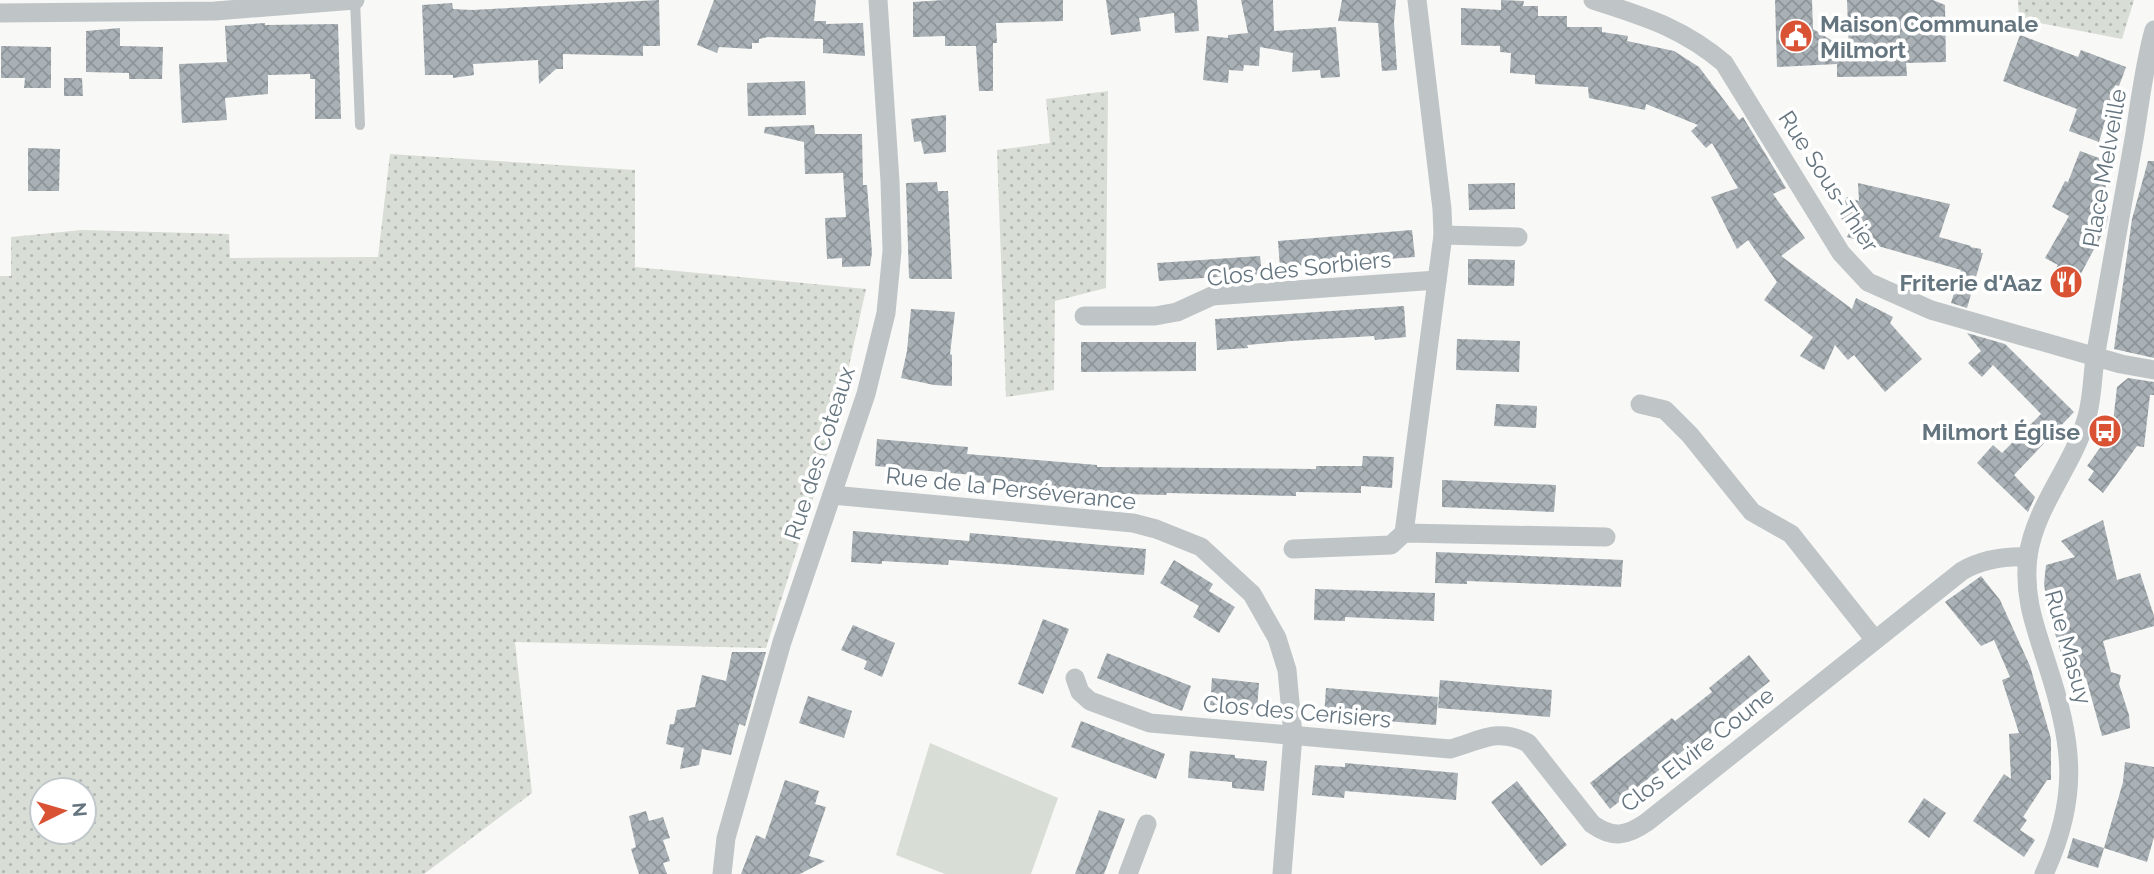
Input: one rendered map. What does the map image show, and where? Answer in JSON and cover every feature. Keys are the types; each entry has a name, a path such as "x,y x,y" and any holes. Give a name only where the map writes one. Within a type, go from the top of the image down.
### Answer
{"street":[{"path":"0,13 85,5 215,11 355,0"},
{"name":"Rue des Coteaux","path":"722,874 726,838 782,642 866,394 886,313 892,251 878,0"},
{"path":"1293,549 1391,545 1404,533 1443,235 1417,0"},
{"name":"Rue Sous-Thier","path":"1593,0 1675,29 1700,43 1724,63 1841,253 1868,282 1931,310 2095,357 2154,370"},
{"name":"Place Melveille","path":"2095,357 2154,30"},
{"path":"1443,235 1518,237"},
{"name":"Clos des Sorbiers","path":"1084,316 1155,316 1177,312 1212,296 1437,280"},
{"name":"Rue Masuy","path":"2044,874 2060,834 2066,810 2069,754 2058,697 2028,604 2028,556 2043,511 2087,420 2095,357"},
{"path":"1640,404 1665,410 1671,415 1752,512 1791,534 1875,640"},
{"name":"Rue de la Perséverance","path":"832,495 1133,523 1201,547 1252,594 1277,638 1287,670 1293,735 1282,874"},
{"path":"1404,533 1606,537"},
{"name":"Clos Elvire Coune","path":"1528,743 1592,824 1604,833 1628,834 1647,822 1962,571 1975,563 2008,556 2028,556"},
{"name":"Clos des Cerisiers","path":"1075,678 1080,692 1090,701 1150,723 1450,749 1488,735 1518,738 1528,743"},
{"path":"1128,874 1147,824"}],"lane":[{"path":"355,0 360,125"}],"shaded area":[{"path":"2018,0 2134,0 2122,39 2019,19"},
{"path":"1108,91 1106,288 1055,301 1054,390 1006,397 997,150 1050,143 1046,99"},
{"path":"390,154 635,170 635,267 866,289 835,429 766,648 515,642 532,793 424,874 0,874 0,276 11,276 11,237 82,230 229,234 230,258 378,257"},
{"path":"930,743 1058,798 1031,874 945,874 896,855"}],"building":[{"path":"659,0 660,46 643,46 643,56 563,54 563,69 556,69 539,84 538,60 473,64 474,75 453,78 453,75 425,75 422,5 452,3 453,9 472,10"},
{"path":"714,0 816,0 814,21 826,21 826,24 863,23 865,56 823,53 823,39 768,37 759,39 759,43 752,43 752,49 719,47 717,53 697,45"},
{"path":"1063,0 1063,21 996,23 997,43 993,43 993,91 979,91 976,46 945,46 945,36 913,37 913,2"},
{"path":"1106,0 1197,0 1199,31 1175,33 1174,13 1139,18 1141,31 1111,35"},
{"path":"1241,0 1273,0 1274,31 1336,27 1340,77 1321,78 1320,70 1292,72 1293,53 1260,47 1259,66 1244,65 1243,71 1229,70 1228,83 1203,80 1207,36 1228,38 1228,35 1248,33"},
{"path":"1342,0 1396,0 1394,22 1397,70 1382,71 1378,23 1338,21"},
{"path":"1501,0 1524,1 1523,6 1538,6 1538,16 1567,16 1567,27 1602,27 1602,32 1628,36 1627,41 1674,51 1699,67 1739,120 1743,117 1786,188 1773,194 1805,238 1781,256 1852,309 1856,298 1893,317 1890,323 1922,359 1885,392 1854,355 1848,360 1835,345 1824,370 1800,356 1813,337 1764,300 1777,282 1748,240 1737,249 1711,197 1738,188 1712,143 1706,148 1691,131 1698,125 1646,104 1645,110 1589,98 1588,87 1535,84 1535,75 1510,73 1511,53 1500,52 1500,46 1461,45 1461,8 1501,10"},
{"path":"1775,0 1812,0 1813,29 1849,51 1847,0 1933,0 1945,5 1946,62 1906,63 1907,76 1837,77 1837,64 1777,67"},
{"path":"265,23 338,24 341,119 315,119 315,79 310,79 310,74 268,75 268,94 225,98 227,120 182,123 179,64 227,62 225,26"},
{"path":"120,28 120,46 163,47 162,79 129,79 129,73 86,72 86,31"},
{"path":"2020,35 2078,57 2081,50 2126,67 2119,86 2115,85 2099,142 2069,131 2077,109 2003,81"},
{"path":"1,46 51,47 51,88 24,88 25,78 1,78"},
{"path":"64,78 82,78 83,96 64,96"},
{"path":"805,81 806,115 748,116 747,83"},
{"path":"946,115 946,152 924,154 921,141 914,142 911,119"},
{"path":"814,125 815,134 862,134 863,185 867,185 872,253 870,266 842,267 842,258 827,259 825,218 846,217 843,173 805,174 804,142 764,133 765,127"},
{"path":"28,148 60,149 59,191 28,191"},
{"path":"2080,151 2110,162 2101,214 2108,216 2106,227 2071,292 2050,279 2058,265 2045,258 2069,216 2052,207 2065,181 2068,182"},
{"path":"2148,161 2154,161 2154,358 2114,349 2132,219"},
{"path":"937,182 938,191 948,191 952,279 912,279 909,278 906,183"},
{"path":"1515,183 1515,209 1469,210 1468,184"},
{"path":"1858,183 1950,204 1939,237 1981,249 1983,253 1967,308 1951,303 1961,270 1847,237 1851,228 1838,216 1847,197 1859,201"},
{"path":"1412,230 1415,257 1280,267 1278,241"},
{"path":"1260,256 1262,274 1159,281 1157,263"},
{"path":"1468,259 1515,260 1514,286 1468,285"},
{"path":"1404,306 1406,337 1375,340 1374,336 1291,341 1217,350 1215,319"},
{"path":"911,309 955,312 950,354 952,386 901,378"},
{"path":"1967,333 2005,344 2074,412 2014,475 2035,497 2028,512 1977,463 1993,445 2002,453 2041,414 1993,365 1982,377 1968,363 1981,351"},
{"path":"1457,339 1520,341 1519,372 1456,370"},
{"path":"1081,342 1196,342 1196,371 1081,372"},
{"path":"2128,378 2154,382 2144,447 2137,446 2103,493 2088,480 2094,471 2087,466 2112,431 2117,387"},
{"path":"1496,404 1537,406 1536,428 1494,426"},
{"path":"877,439 968,447 967,454 1097,467 1316,469 1316,466 1362,466 1363,456 1394,457 1392,488 1361,486 1361,493 1296,492 1296,496 1166,495 983,482 984,476 875,466"},
{"path":"1442,480 1556,485 1554,512 1442,507"},
{"path":"2103,520 2117,580 2140,573 2154,616 2154,626 2103,641 2111,672 2121,675 2119,684 2129,715 2130,728 2102,736 2086,678 2083,679 2074,649 2061,653 2049,614 2044,584 2046,565 2075,557 2061,541"},
{"path":"853,531 969,541 970,533 1146,549 1144,575 949,560 948,565 851,562"},
{"path":"1436,552 1623,560 1621,587 1467,581 1467,584 1435,583"},
{"path":"1174,560 1213,584 1209,591 1235,607 1219,633 1193,617 1199,606 1160,583"},
{"path":"1981,576 2000,600 2030,666 2051,739 2051,780 2047,780 2023,817 2027,820 2020,830 2035,840 2024,857 1973,821 2004,774 2011,779 2009,734 2019,733 2002,680 2010,677 1994,640 1981,646 1945,602"},
{"path":"1315,589 1435,593 1434,621 1345,617 1345,621 1314,620"},
{"path":"1043,619 1069,629 1043,694 1018,684"},
{"path":"853,625 895,643 882,677 864,669 867,661 841,650"},
{"path":"732,652 766,652 745,726 739,724 731,755 702,749 699,765 680,769 684,748 666,744 670,724 674,724 677,710 695,707 702,675 726,681"},
{"path":"1107,653 1191,686 1182,711 1097,678"},
{"path":"1749,655 1770,681 1729,714 1731,717 1710,734 1708,731 1610,809 1590,783 1672,718 1675,721 1712,692 1709,688"},
{"path":"1212,678 1259,683 1257,710 1210,705"},
{"path":"1440,680 1552,690 1550,717 1438,708"},
{"path":"1326,688 1438,697 1436,725 1324,716"},
{"path":"808,696 852,711 844,738 799,723"},
{"path":"1081,721 1165,754 1156,779 1071,747"},
{"path":"1190,751 1267,761 1264,791 1232,788 1232,782 1188,778"},
{"path":"2125,762 2154,767 2154,837 2147,862 2104,848 2123,782"},
{"path":"1345,763 1458,773 1456,800 1345,791 1344,798 1312,795 1315,765 1345,767"},
{"path":"785,780 819,791 815,804 826,807 809,856 825,861 800,874 741,874 756,835 765,839"},
{"path":"1517,781 1567,845 1541,866 1491,802"},
{"path":"1924,798 1946,813 1929,838 1908,822"},
{"path":"1099,810 1125,819 1104,874 1075,874"},
{"path":"646,811 649,821 663,817 670,838 663,840 670,861 663,863 667,874 639,874 631,849 636,847 629,816"},
{"path":"2073,838 2104,848 2098,868 2067,858"}],"place":[{"name":"Maison Communale Milmort","path":"1796,36"},
{"name":"Friterie d'Aaz","path":"2066,282"},
{"name":"Milmort Église","path":"2105,431"}]}
